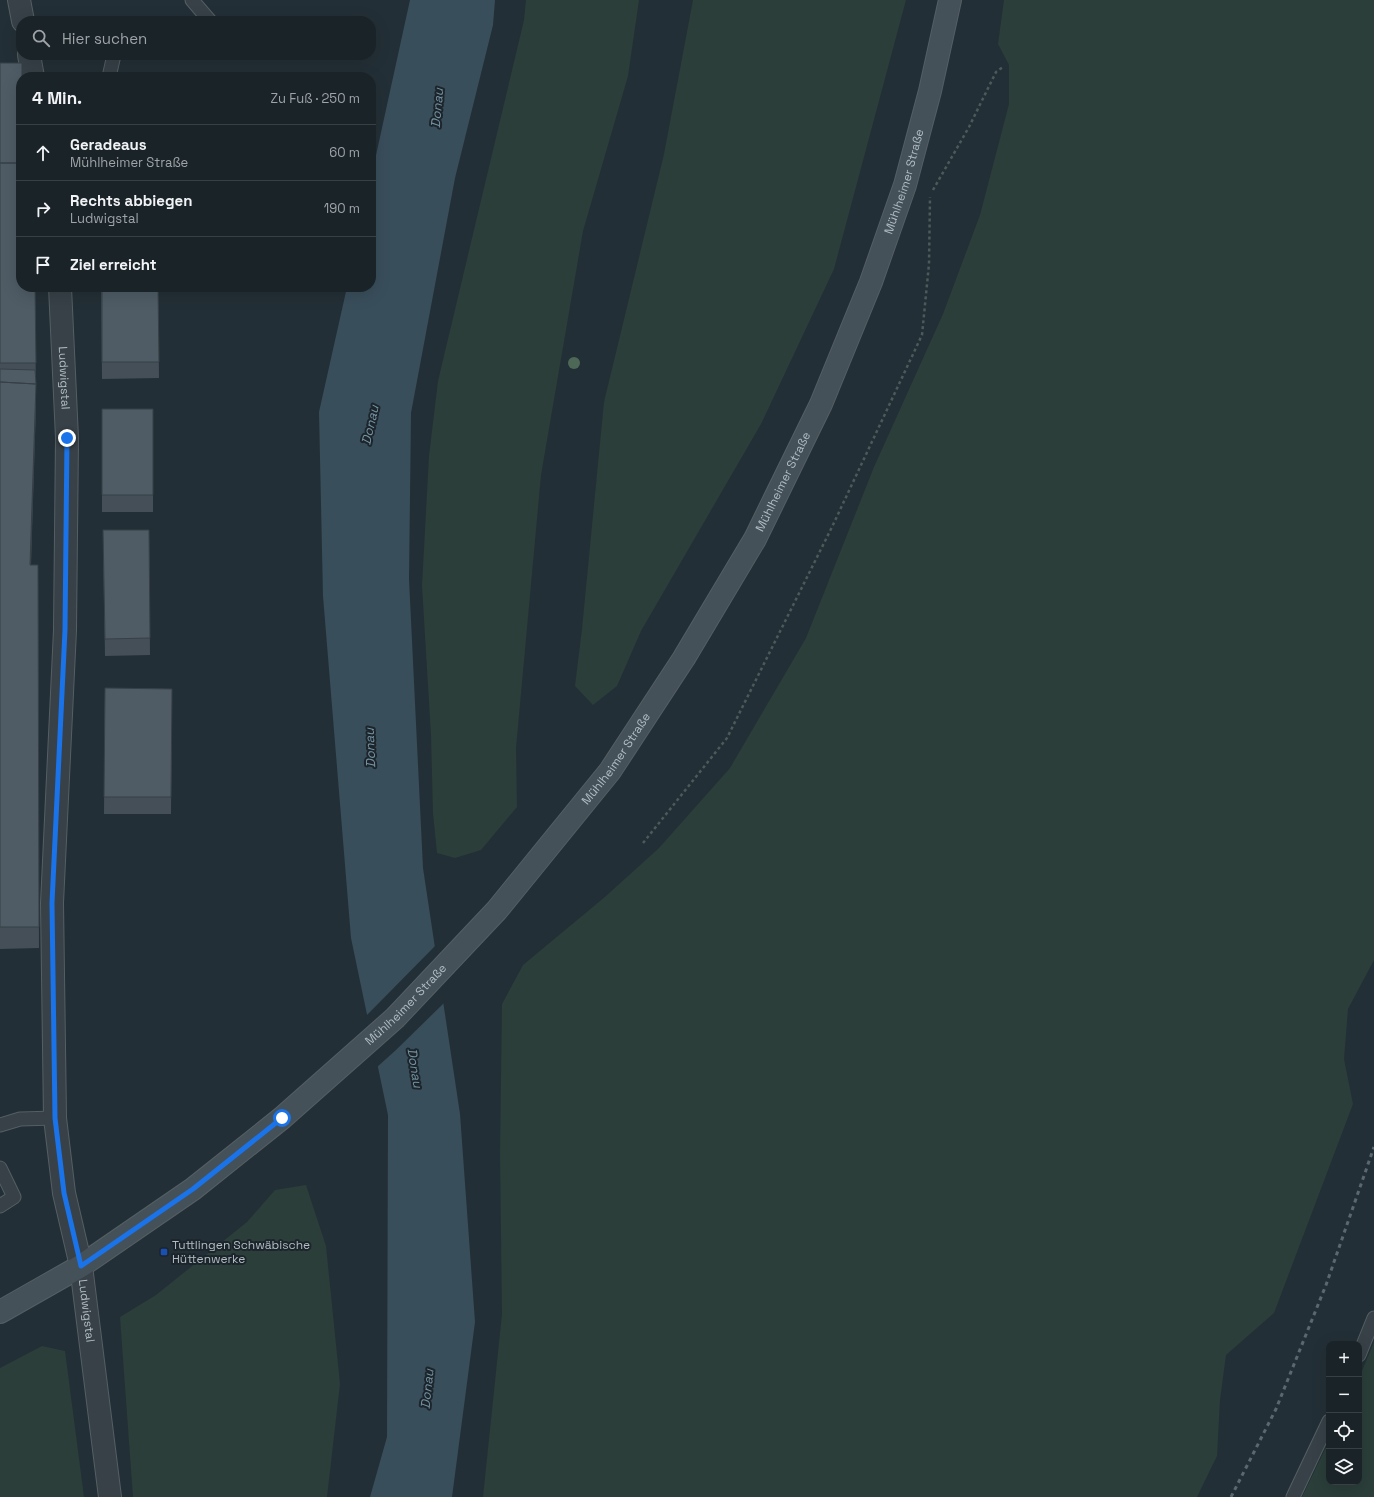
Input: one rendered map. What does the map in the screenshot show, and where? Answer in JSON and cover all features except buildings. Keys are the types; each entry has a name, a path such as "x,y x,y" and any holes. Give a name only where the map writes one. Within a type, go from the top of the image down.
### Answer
{"main road":[{"name":"Mühlheimer Straße","path":"0,1312 81,1266 193,1189 282,1118 395,1018 497,910 610,771 684,658 755,539 821,404 871,282 905,185 930,91 950,0"}],"street":[{"path":"20,0 22,16"},
{"path":"31,60 33,72"},
{"name":"Ludwigstal","path":"60,292 67,438 65,630 52,903 55,1118 64,1193 81,1266 110,1497"}],"lane":[{"path":"192,0 206,16"},
{"path":"110,72 113,60"},
{"path":"0,1125 20,1118 55,1118"},
{"path":"0,1168 14,1197 0,1206"},
{"path":"1362,1348 1374,1318"},
{"path":"1293,1497 1326,1427"}],"path":[{"path":"643,843 727,738 832,527 919,342 922,334 929,264 930,194 969,127 996,72 1003,67"}],"green space":[{"path":"526,0 639,0 628,76 583,231 541,475 516,748 517,807 481,850 455,858 437,853 433,813 431,735 422,586 429,456 438,381 524,20"},
{"path":"693,0 906,0 834,269 761,424 641,631 617,686 593,705 575,686 604,402 664,154"},
{"path":"1004,0 1374,0 1374,960 1348,1009 1344,1059 1353,1104 1274,1313 1226,1355 1220,1400 1217,1456 1197,1497 483,1497 502,1314 500,1155 502,1004 523,965 606,896 659,848 730,768 806,638 874,467 943,314 980,215 1009,104 1009,65 998,44"},
{"path":"306,1185 326,1246 340,1384 327,1497 133,1497 120,1317 156,1295 247,1222 275,1190"},
{"path":"1374,1342 1374,1497 1302,1497 1326,1447 1326,1485 1362,1485 1362,1371"},
{"path":"42,1346 65,1351 84,1497 0,1497 0,1368"}],"water":[{"name":"Donau","path":"410,0 495,0 493,25 455,178 411,413 409,579 423,868 460,1114 475,1322 452,1497 370,1497 387,1437 388,1115 351,938 323,596 319,412 346,292 376,292 376,155"}],"pier":[{"path":"436,945 445,1002 376,1068 365,1017"}],"railway":[{"path":"1231,1497 1276,1409 1326,1285 1374,1147"}],"place":[{"name":"Tuttlingen Schwäbische Hüttenwerke","path":"164,1252"}],"route":[{"path":"67,438 65,630 52,903 55,1118 64,1193 81,1266 193,1189 282,1118"}]}
